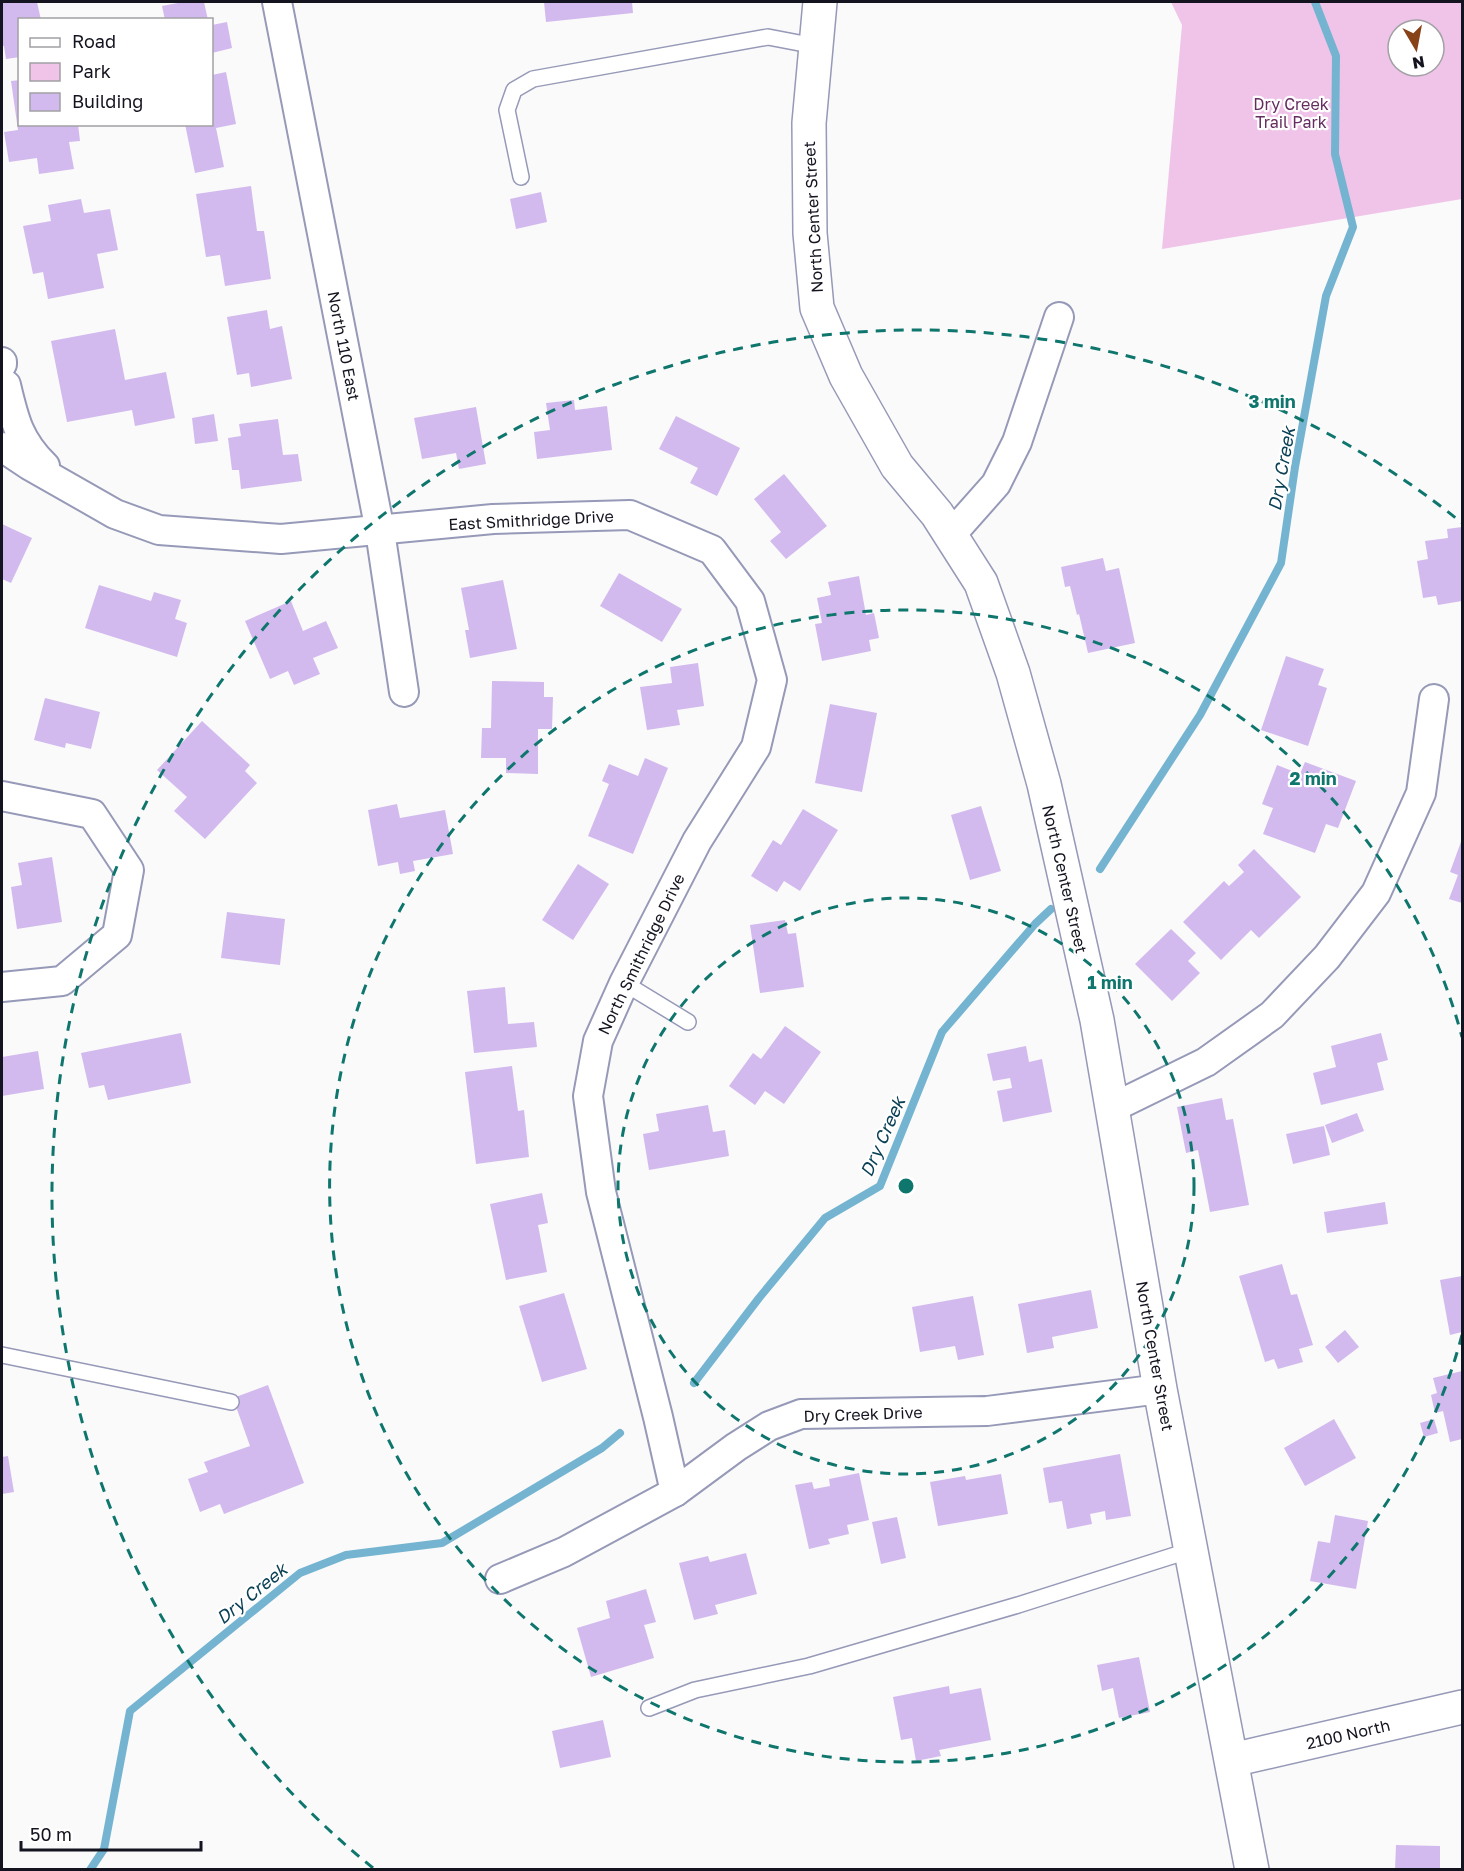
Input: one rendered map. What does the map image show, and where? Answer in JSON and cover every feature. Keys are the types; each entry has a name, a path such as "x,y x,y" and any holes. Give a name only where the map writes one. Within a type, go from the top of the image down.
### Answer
{"street":[{"name":"North 110 East","path":"277,2 380,531 404,692"},
{"name":"North Center Street","path":"820,2 809,123 810,233 818,308 846,376 897,466 937,514 981,583 1019,695 1044,784 1097,1020 1160,1389 1252,1869"},
{"path":"950,536 996,484 1017,442 1059,317"},
{"path":"3,376 16,428 37,459 63,484"},
{"path":"2,447 63,484"},
{"name":"East Smithridge Drive","path":"63,484 116,514 159,530 281,539 493,519 630,515 712,550"},
{"name":"North Smithridge Drive","path":"675,1492 601,1192 588,1096 598,1041 624,983 697,841 756,747 772,680 750,601 712,550"},
{"path":"1112,1108 1206,1062 1272,1015 1327,957 1376,893 1421,793 1434,699"},
{"path":"2,796 92,814 129,870 117,935 62,981 2,987"},
{"name":"Dry Creek Drive","path":"500,1579 564,1552 675,1492 769,1426 801,1414 987,1411 1160,1389"},
{"name":"2100 North","path":"1232,1760 1462,1707"}],"lane":[{"path":"520,177 507,111 514,90 533,79 768,37 815,46"},
{"path":"624,983 688,1022"},
{"path":"2,1355 231,1402"},
{"path":"650,1708 695,1690 820,1663 1018,1605 1191,1550"}],"green space":[{"name":"Dry Creek Trail Park","path":"1171,2 1462,2 1462,199 1162,249 1182,25"}],"building":[{"path":"2,2 37,2 41,18 18,18 18,57 6,59 4,46 2,46"},
{"path":"183,2 204,2 208,18 165,18 162,6"},
{"path":"544,2 632,2 633,13 546,22"},
{"path":"227,22 232,48 213,53 213,25"},
{"path":"226,72 236,124 216,128 224,167 195,173 185,126 213,126 213,75"},
{"path":"18,80 18,126 78,126 80,141 69,142 74,169 39,174 37,158 9,162 4,132 18,130 11,81"},
{"path":"251,186 257,231 264,231 271,279 225,286 220,255 206,257 196,194"},
{"path":"541,192 547,222 516,229 510,199"},
{"path":"81,199 84,213 110,209 118,250 97,254 104,288 48,299 43,272 33,274 23,226 51,221 48,205"},
{"path":"267,310 270,329 282,326 292,379 251,387 249,373 237,375 227,317"},
{"path":"115,329 125,380 166,372 175,418 135,426 132,410 67,422 51,341"},
{"path":"574,400 575,410 607,406 612,450 537,459 534,432 550,430 546,403"},
{"path":"476,407 486,464 459,469 456,453 422,459 414,418"},
{"path":"214,414 218,441 195,444 192,418"},
{"path":"676,416 740,448 717,496 690,483 698,468 659,449"},
{"path":"278,419 283,455 298,454 302,481 241,489 239,470 232,470 228,438 241,436 239,424"},
{"path":"784,474 827,526 786,559 770,541 781,532 754,499"},
{"path":"2,524 32,538 11,583 2,579"},
{"path":"1462,527 1462,601 1438,605 1436,596 1423,598 1417,561 1428,559 1425,541 1448,538 1447,529"},
{"path":"1103,558 1106,571 1119,568 1135,643 1088,653 1079,614 1077,615 1070,586 1065,587 1061,567"},
{"path":"619,573 682,609 662,642 600,606"},
{"path":"859,576 866,615 874,613 879,638 869,640 871,651 822,661 815,624 822,623 817,598 831,595 828,582"},
{"path":"503,580 517,649 470,658 465,630 469,630 461,588"},
{"path":"99,585 151,601 154,592 181,600 175,619 187,623 177,657 85,628"},
{"path":"291,601 303,631 326,621 338,648 313,658 320,674 294,685 288,671 270,679 245,621"},
{"path":"1286,656 1324,669 1318,685 1327,688 1308,746 1261,730"},
{"path":"698,663 704,706 677,710 680,725 647,730 640,687 672,683 670,667"},
{"path":"492,681 544,682 544,697 553,697 552,729 538,729 538,774 506,773 506,758 481,758 482,728 491,728"},
{"path":"45,698 100,712 91,749 66,743 65,748 34,740"},
{"path":"830,704 877,713 862,792 815,783"},
{"path":"202,721 250,765 245,771 257,783 205,839 174,811 187,797 157,770"},
{"path":"645,758 668,768 633,854 588,836 609,784 602,781 609,764 638,776"},
{"path":"1305,762 1356,781 1338,828 1326,824 1315,853 1263,834 1273,808 1262,804 1277,765 1300,774"},
{"path":"397,804 400,818 445,810 453,854 413,861 415,871 400,874 398,862 378,866 368,810"},
{"path":"981,806 1001,871 970,880 951,815"},
{"path":"803,809 838,830 800,891 784,881 777,892 751,876 773,840 781,845"},
{"path":"1462,839 1462,903 1449,899 1458,875 1450,872"},
{"path":"1254,849 1301,897 1259,938 1251,930 1221,960 1183,922 1224,881 1229,886 1244,872 1238,865"},
{"path":"52,857 62,922 17,929 11,887 22,885 18,863"},
{"path":"578,864 609,884 573,940 542,920"},
{"path":"227,912 285,919 280,965 221,958"},
{"path":"785,920 788,934 796,933 804,987 760,993 750,925"},
{"path":"1171,929 1196,953 1188,961 1200,973 1172,1001 1135,964"},
{"path":"505,987 508,1024 534,1022 537,1047 474,1053 467,991"},
{"path":"785,1026 821,1052 784,1104 765,1091 755,1105 729,1086 753,1053 761,1059"},
{"path":"181,1033 191,1083 108,1100 104,1085 89,1088 81,1053"},
{"path":"1381,1033 1388,1060 1377,1063 1384,1090 1321,1105 1313,1073 1336,1067 1331,1046"},
{"path":"1026,1046 1029,1062 1042,1059 1052,1112 1003,1122 997,1091 1012,1088 1010,1078 993,1081 987,1054"},
{"path":"38,1051 44,1089 2,1096 2,1057"},
{"path":"512,1066 518,1111 524,1110 529,1157 476,1164 465,1072"},
{"path":"1222,1098 1226,1120 1233,1119 1249,1205 1210,1212 1198,1150 1186,1153 1177,1107"},
{"path":"708,1105 713,1132 725,1130 729,1156 649,1170 643,1134 659,1131 656,1114"},
{"path":"1357,1113 1364,1131 1332,1143 1325,1125"},
{"path":"1324,1126 1330,1155 1293,1164 1286,1134"},
{"path":"542,1193 548,1223 538,1225 547,1272 506,1280 490,1204"},
{"path":"1385,1202 1388,1224 1327,1233 1324,1212"},
{"path":"1282,1264 1291,1295 1297,1294 1313,1345 1299,1349 1303,1362 1278,1369 1274,1359 1265,1362 1239,1276"},
{"path":"1462,1276 1462,1332 1450,1335 1440,1280"},
{"path":"1091,1290 1098,1328 1052,1337 1054,1348 1027,1353 1018,1304"},
{"path":"564,1293 587,1369 542,1382 519,1306"},
{"path":"973,1296 984,1355 958,1360 955,1346 920,1352 912,1307"},
{"path":"1345,1330 1359,1347 1338,1363 1325,1347"},
{"path":"1462,1371 1462,1439 1450,1442 1443,1411 1435,1413 1431,1395 1437,1393 1433,1378"},
{"path":"268,1385 304,1483 224,1514 220,1504 200,1512 188,1479 208,1472 204,1462 250,1446 233,1398"},
{"path":"1334,1419 1356,1458 1305,1486 1284,1448"},
{"path":"1434,1419 1438,1433 1424,1437 1420,1423"},
{"path":"1120,1454 1131,1516 1106,1520 1105,1511 1090,1514 1092,1524 1067,1529 1062,1501 1049,1503 1043,1468"},
{"path":"8,1456 14,1492 2,1494 2,1457"},
{"path":"859,1473 869,1520 847,1525 849,1534 828,1539 830,1544 809,1549 795,1485 812,1482 814,1489 830,1486 829,1479"},
{"path":"1001,1474 1008,1514 938,1526 930,1482 965,1476 966,1480"},
{"path":"1335,1515 1368,1521 1356,1589 1310,1581 1318,1541 1330,1543"},
{"path":"897,1517 906,1558 881,1564 872,1522"},
{"path":"746,1553 757,1594 715,1605 718,1614 694,1620 679,1563 708,1556 710,1562"},
{"path":"646,1589 656,1622 644,1625 654,1658 591,1677 577,1628 610,1618 606,1601"},
{"path":"1139,1657 1150,1712 1119,1718 1113,1688 1102,1691 1097,1665"},
{"path":"949,1686 950,1694 981,1688 991,1740 939,1750 941,1756 916,1761 912,1738 901,1740 893,1697"},
{"path":"603,1720 611,1757 560,1768 552,1731"},
{"path":"1396,1845 1440,1846 1440,1870 1395,1870"}],"waterway":[{"name":"Dry Creek","path":"1100,869 1200,715 1281,563 1295,467 1326,296 1353,227 1335,154 1336,56 1315,2"},
{"name":"Dry Creek","path":"694,1383 759,1298 825,1218 880,1186 942,1032 1035,924 1051,909"},
{"name":"Dry Creek","path":"90,1870 104,1849 130,1711 300,1573 346,1555 442,1543 602,1448 620,1433"}]}
